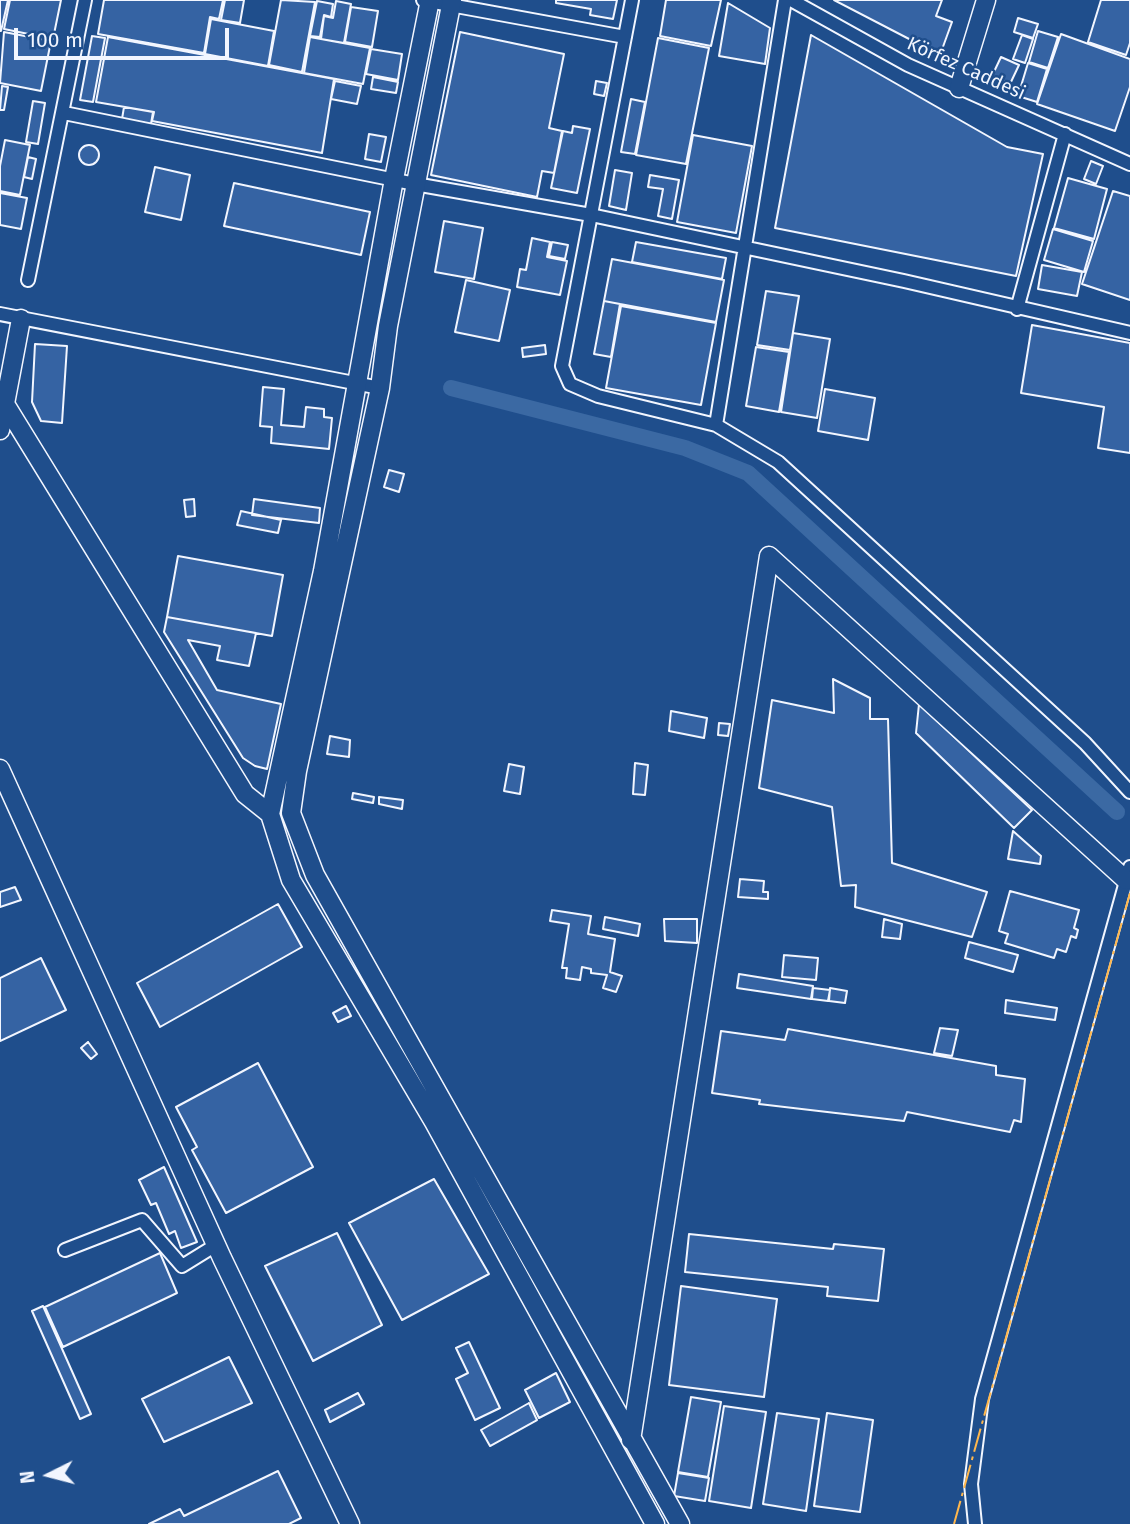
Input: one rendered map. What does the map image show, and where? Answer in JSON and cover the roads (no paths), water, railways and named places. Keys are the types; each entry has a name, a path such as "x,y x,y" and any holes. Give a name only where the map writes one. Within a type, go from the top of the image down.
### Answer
{"street":[{"path":"28,280 85,0"},
{"path":"632,0 562,366 570,384 598,396 716,425 778,462 1085,743 1130,792"},
{"path":"716,425 785,0"},
{"name":"Körfez Caddesi","path":"791,0 908,65 1130,164"},
{"path":"959,88 986,0"},
{"path":"625,37 451,3 427,1 323,571 270,814 292,880 434,1122 655,1524"},
{"path":"451,3 415,184 380,388 297,771 291,813 315,874 633,1436 680,1524"},
{"path":"64,113 415,184 590,215 904,281 1130,333"},
{"path":"1017,309 1065,134"},
{"path":"0,314 358,386 380,388"},
{"path":"0,430 21,319"},
{"path":"5,404 245,793 270,814"},
{"path":"620,1461 633,1436 769,556 1129,874 982,1399 971,1484 975,1524"},
{"path":"0,769 216,1245 350,1524"},
{"path":"65,1250 142,1220 182,1266 216,1245"}],"waterway":[{"path":"451,388 685,448 748,473 1117,812"}]}
